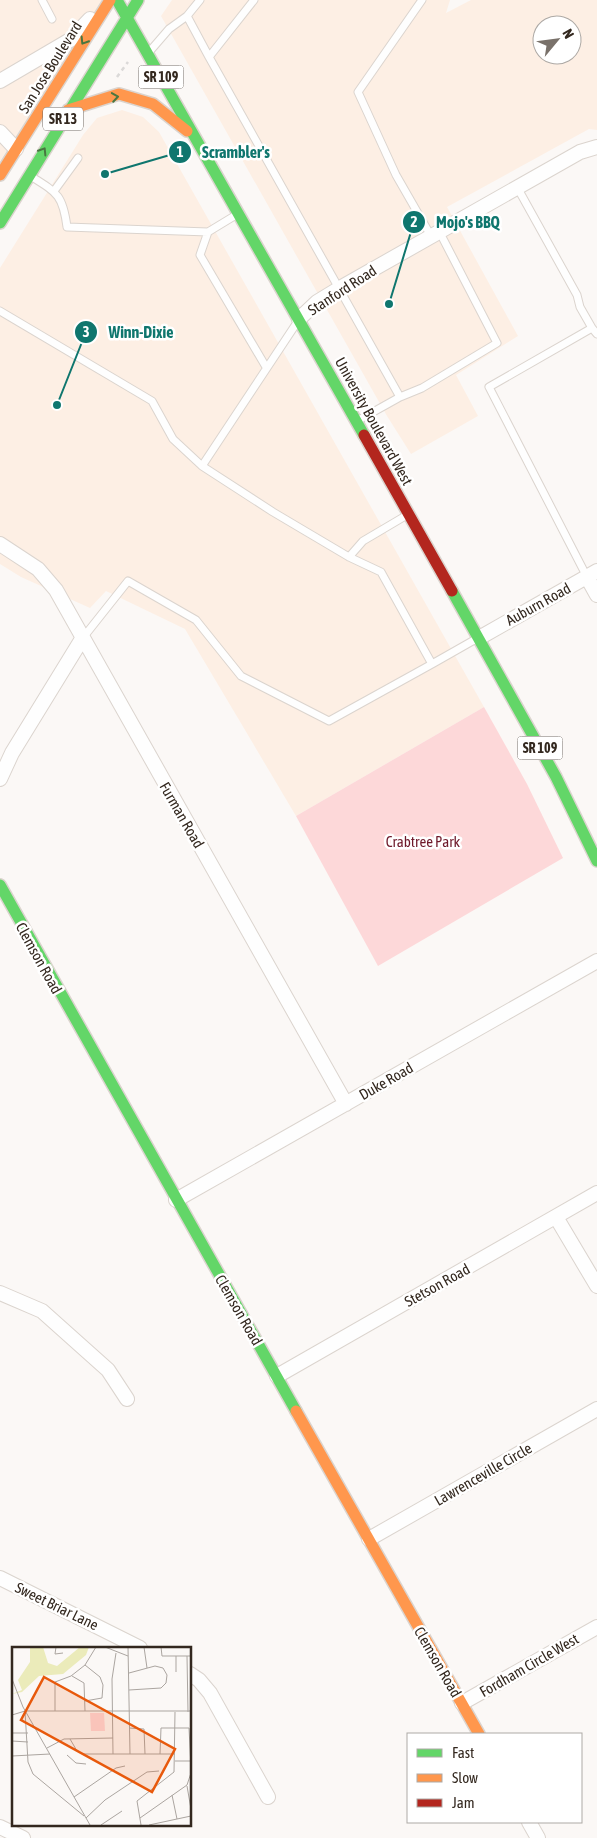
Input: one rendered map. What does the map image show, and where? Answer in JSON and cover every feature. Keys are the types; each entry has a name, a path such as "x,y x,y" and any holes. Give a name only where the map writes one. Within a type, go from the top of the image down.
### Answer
{"main road":[{"name":"San Jose Boulevard","path":"0,175 109,0"},
{"name":"University Boulevard West","path":"117,0 479,638 556,777 597,861"},
{"name":"SR 13","path":"0,223 28,174 138,0"},
{"path":"68,110 119,94 153,104 195,137"},
{"name":"Clemson Road","path":"0,885 478,1733"}],"street":[{"path":"0,81 70,40 109,0"},
{"path":"0,132 16,149"},
{"name":"Stanford Road","path":"299,319 318,302 340,288 435,233 580,152 597,147"},
{"name":"Furman Road","path":"0,544 31,563 50,582 346,1104"},
{"path":"592,574 597,595"},
{"name":"Auburn Road","path":"479,638 592,574"},
{"path":"0,779 12,752 82,639"},
{"name":"Duke Road","path":"176,1200 597,961"},
{"name":"Stetson Road","path":"277,1376 597,1193"},
{"path":"556,1217 597,1286"},
{"path":"0,1293 42,1311 108,1370 127,1399"},
{"name":"Lawrenceville Circle","path":"369,1539 597,1409"},
{"name":"Sweet Briar Lane","path":"0,1578 138,1647"},
{"name":"Fordham Circle West","path":"462,1704 597,1626"},
{"path":"191,1675 206,1686 268,1797"},
{"path":"530,1823 538,1838"},
{"path":"0,1827 23,1838"}],"lane":[{"path":"42,0 52,18"},
{"path":"148,53 169,29 187,16 200,0"},
{"path":"209,57 254,0"},
{"path":"356,422 422,388 497,343 435,233 396,176 358,92 422,0"},
{"path":"187,16 400,398"},
{"path":"54,191 78,158"},
{"path":"28,174 54,191 64,205 67,227 208,232 239,214"},
{"path":"517,187 577,294 580,307 594,331 489,388 592,574"},
{"path":"208,232 200,255 266,367"},
{"path":"0,312 152,401 172,439 202,466 273,512 349,557 381,572 432,664"},
{"path":"202,466 299,319"},
{"path":"349,557 362,541 408,514"},
{"path":"82,639 128,581 196,620 241,676 329,721 479,638"}],"path":[{"path":"118,82 117,77 128,62"}],"shaded area":[{"path":"0,0 106,0 0,161"},
{"path":"172,0 450,0 446,13 471,0 597,0 597,130 589,129 447,207 518,336 456,375 478,416 411,454 387,416 161,16"},
{"path":"122,110 143,117 159,132 484,707 296,816 185,629 106,591 90,608 21,577 0,564 0,268 83,135 97,118"}],"green space":[{"name":"Crabtree Park","path":"484,707 527,784 563,858 378,966 296,816"}],"traffic: fast":[{"path":"117,0 364,435"},
{"path":"0,223 138,0"},
{"path":"452,591 556,777 597,861"},
{"path":"0,885 296,1411"}],"traffic: slow":[{"path":"0,175 110,0"},
{"path":"68,110 119,94 153,104 187,131"},
{"path":"296,1411 478,1733"}],"traffic: jam":[{"path":"364,435 452,591"}],"place":[{"name":"Scrambler's","path":"105,174"},
{"name":"Mojo's BBQ","path":"389,304"},
{"name":"Winn-Dixie","path":"57,405"}]}
